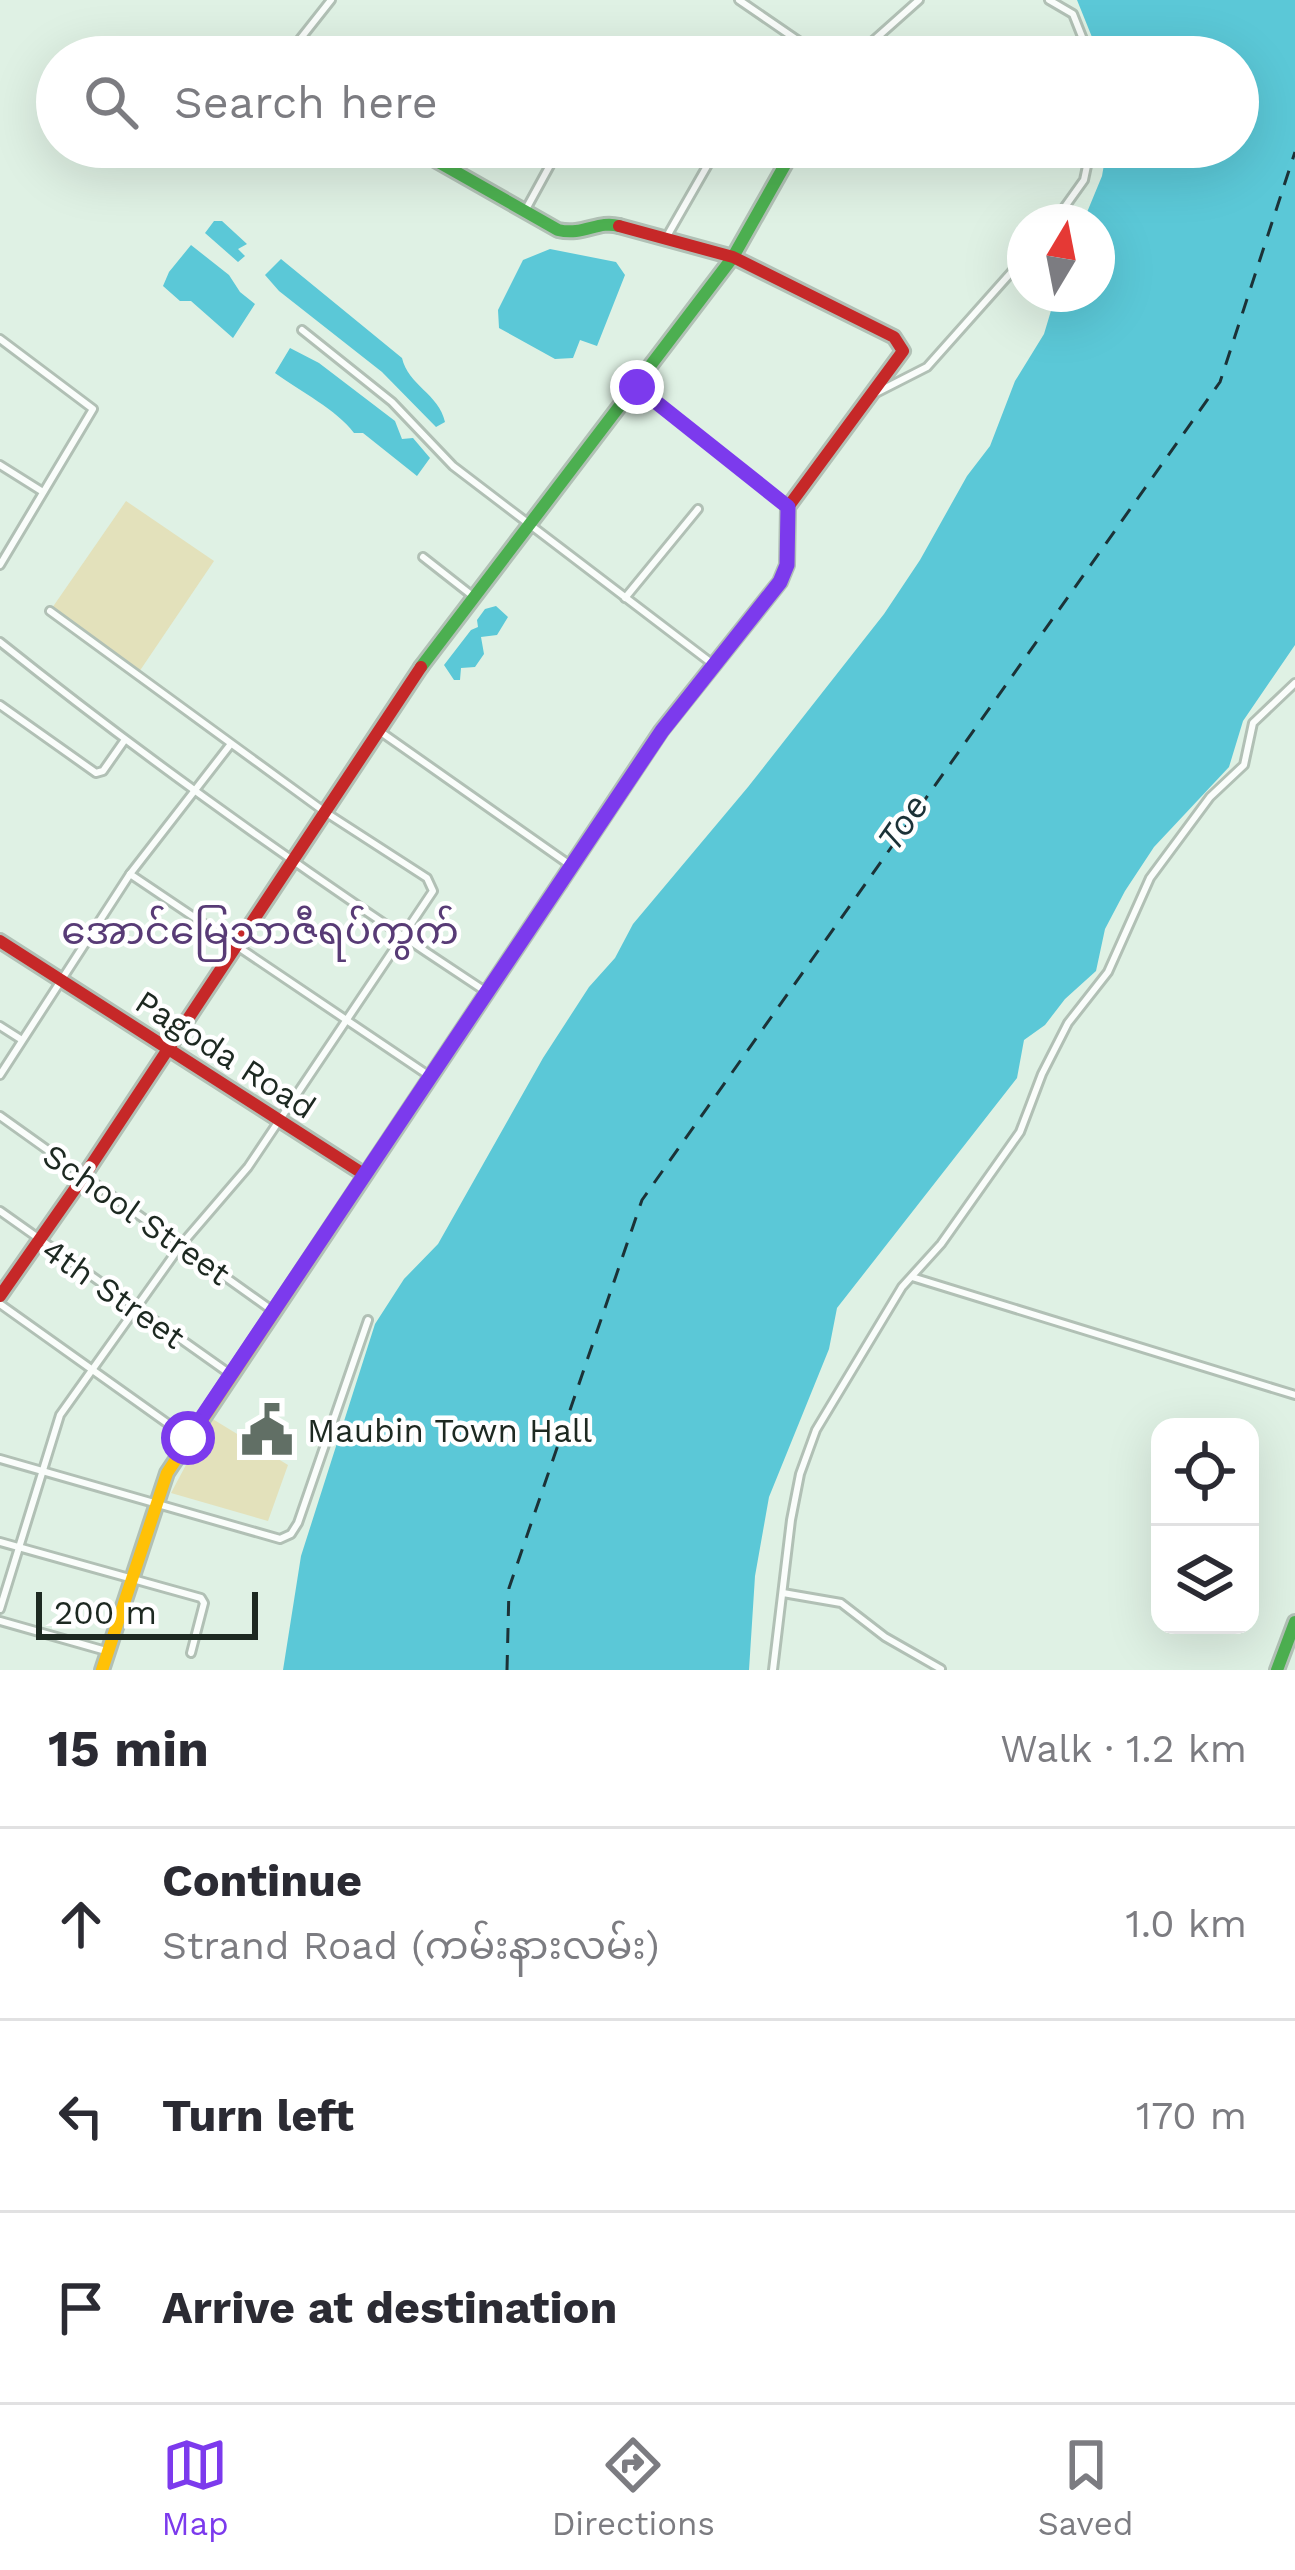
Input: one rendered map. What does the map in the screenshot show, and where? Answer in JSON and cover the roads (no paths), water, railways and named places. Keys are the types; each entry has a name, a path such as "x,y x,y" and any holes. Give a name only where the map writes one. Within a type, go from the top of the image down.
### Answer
{"street":[{"path":"303,36 332,0"},
{"path":"739,0 791,36"},
{"path":"879,36 919,0"},
{"path":"1049,0 1073,14 1082,36"},
{"path":"102,1670 166,1473 362,1173 662,731 780,582 787,565 788,507 903,346 894,337 733,257 609,223 577,234 558,230 449,168"},
{"path":"524,211 548,168"},
{"path":"666,238 706,168"},
{"path":"188,1438 0,1300 378,730 733,257 783,168"},
{"path":"1067,204 1087,168"},
{"path":"870,396 927,367 1007,277"},
{"path":"302,330 392,402 453,466 714,664"},
{"path":"0,339 93,409 3,552 0,565"},
{"path":"637,387 788,507"},
{"path":"0,465 44,493"},
{"path":"626,598 698,509"},
{"path":"423,556 475,597"},
{"path":"0,1609 60,1415 181,1245 248,1166 433,890 431,884 230,745 50,611"},
{"path":"0,642 193,791 484,992"},
{"path":"773,1670 796,1492 816,1430 912,1276 996,1170 1020,1132 1068,1023 1108,972 1150,878 1210,797 1244,765 1253,723 1295,683"},
{"path":"0,705 94,772 103,771 124,741"},
{"path":"378,730 570,866"},
{"path":"0,1075 130,874 230,745"},
{"path":"130,874 428,1075"},
{"name":"Pagoda Road","path":"0,941 362,1173"},
{"path":"0,1026 22,1040"},
{"name":"School Street","path":"0,1116 273,1311"},
{"name":"4th Street","path":"0,1211 230,1374"},
{"path":"912,1276 1295,1395"},
{"path":"0,1459 280,1539 291,1534 368,1320"},
{"path":"0,1542 203,1599 191,1653"},
{"path":"783,1592 841,1603 885,1637 941,1669"},
{"path":"0,1621 108,1652"},
{"path":"1277,1670 1295,1622"}],"water":[{"name":"Toe","path":"1077,0 1295,0 1295,645 1243,721 1229,767 1154,847 1125,891 1105,929 1096,971 1045,1025 1024,1040 1017,1078 837,1308 829,1349 769,1497 755,1576 749,1670 283,1670 301,1556 375,1324 404,1279 438,1244 543,1058 589,987 615,958 633,924 884,614 990,446 1015,381 1044,334 1051,312 1115,312 1115,204 1090,204 1103,168 1259,168 1259,36 1092,36"},
{"path":"214,221 222,221 247,244 238,249 245,256 238,262 205,233"},
{"path":"191,245 229,275 255,304 233,338 191,301 180,301 163,286"},
{"path":"550,249 616,262 625,275 597,346 580,340 573,358 555,359 499,328 498,310 523,260"},
{"path":"281,259 402,358 445,422 436,427 382,372 279,291 265,275"},
{"path":"290,348 319,363 395,421 402,439 413,438 430,458 417,476 275,373"},
{"path":"496,606 508,617 497,635 481,637 484,654 475,667 461,668 460,680 454,680 444,665 478,627 485,609"}],"place":[{"name":"Maubin Town Hall","path":"267,1430"}],"district":[{"name":"အောင်မြေသာဇီရပ်ကွက်","path":"260,930"}]}
